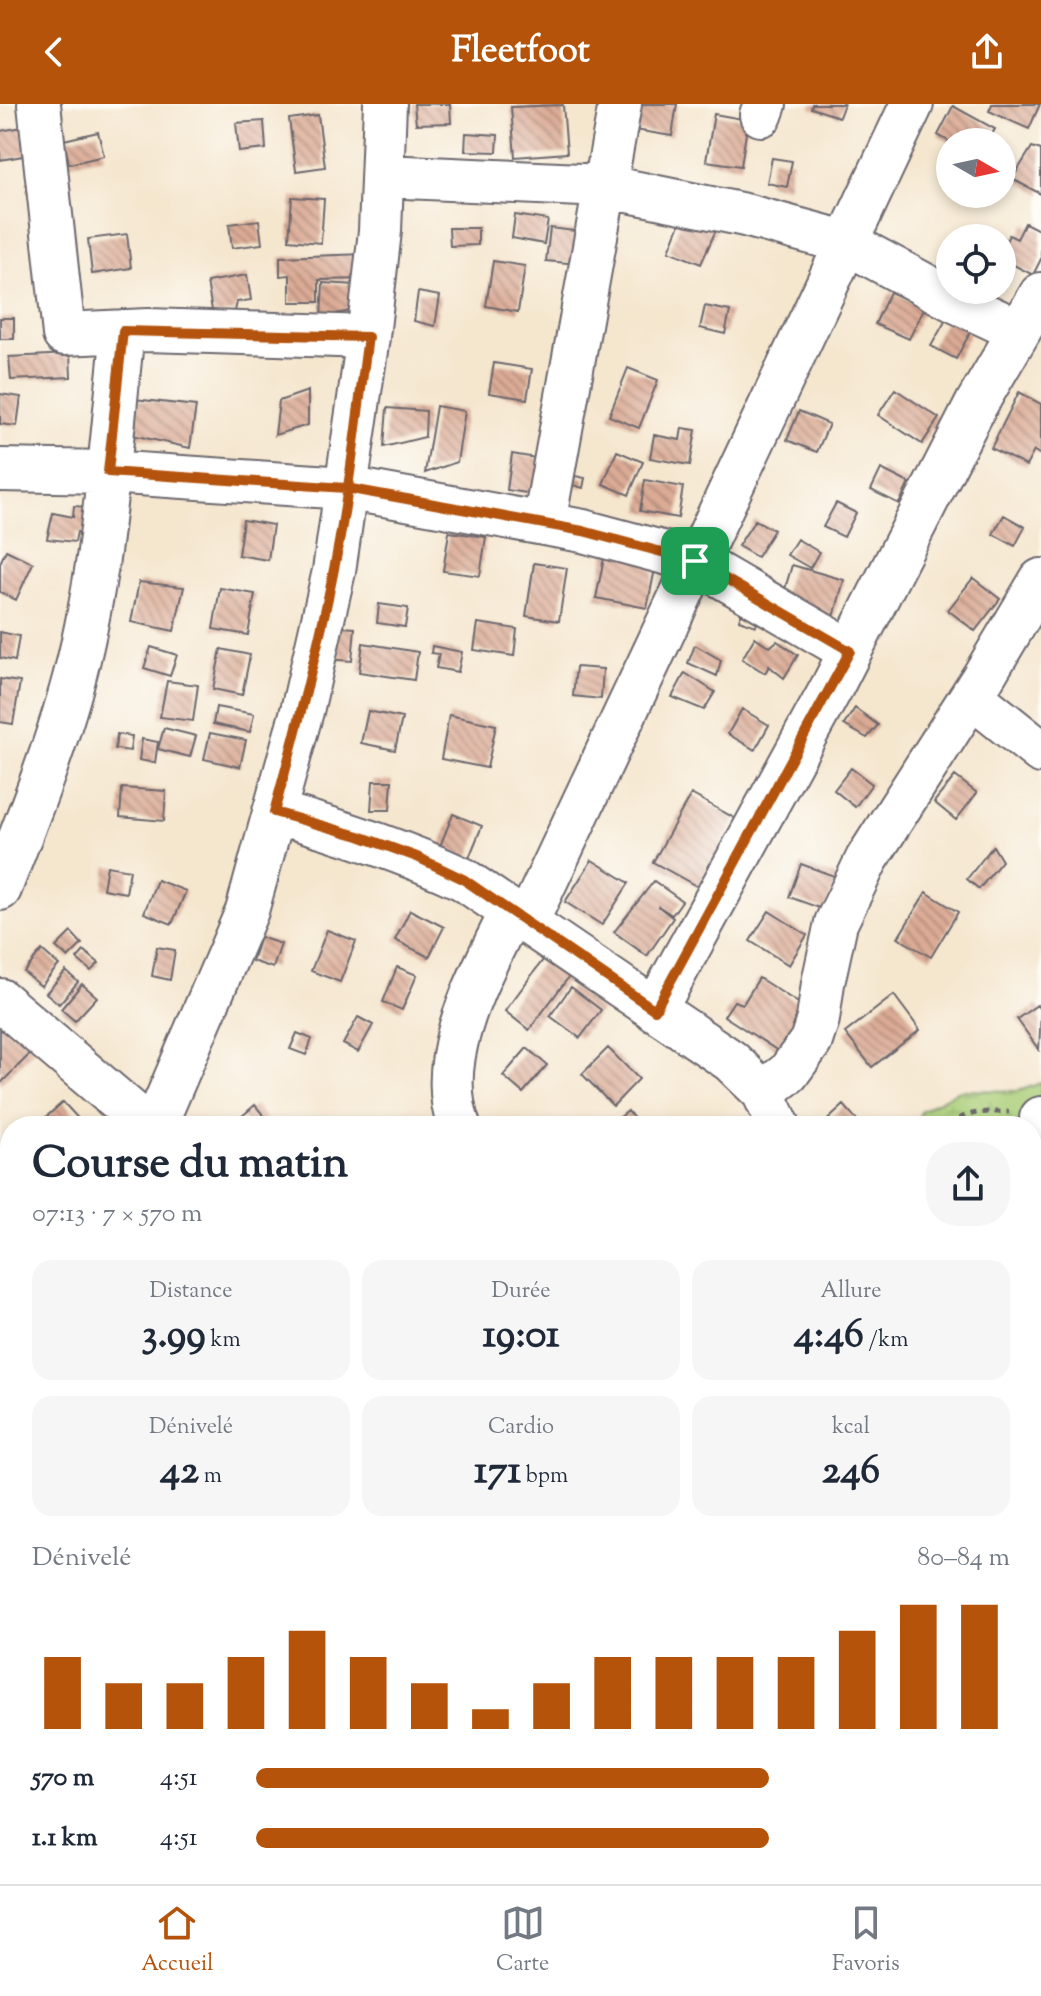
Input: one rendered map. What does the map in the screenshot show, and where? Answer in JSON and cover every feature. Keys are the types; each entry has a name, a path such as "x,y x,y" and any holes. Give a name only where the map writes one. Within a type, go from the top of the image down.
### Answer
{"street":[{"path":"39,104 64,334 123,331 368,337"},
{"path":"159,1116 247,911 302,711 334,571 368,337 384,176 385,104"},
{"path":"544,523 620,104"},
{"path":"456,1116 450,1078 453,1054 473,998 519,917 695,561 912,104"},
{"path":"384,176 604,186 745,215 845,242 953,300 1019,331"},
{"path":"655,1010 850,651 977,403 1041,294"},
{"path":"0,889 36,795 70,692 90,598 108,472 123,331"},
{"path":"0,470 108,472 346,488 583,531 695,561 850,651"},
{"path":"274,812 359,836 417,857 463,879 731,1061 771,1109 788,1073 811,1041 836,923 867,859 1041,580"},
{"path":"971,696 1041,752"},
{"path":"0,1000 136,1116"}],"path":[{"path":"963,1116 984,1112 1016,1112 1030,1116"}],"green space":[{"path":"1041,1083 1041,1116 919,1116 921,1111 959,1090 1019,1091"}],"building":[{"path":"414,104 450,104 451,123 416,124"},
{"path":"639,104 677,104 672,136 635,130"},
{"path":"812,104 844,104 839,117 811,108"},
{"path":"992,104 1040,104 1029,129 989,111"},
{"path":"563,105 567,153 515,157 511,107"},
{"path":"953,106 993,128 942,128"},
{"path":"714,114 748,120 741,166 706,161"},
{"path":"318,115 325,167 296,171 289,119"},
{"path":"264,121 266,149 239,152 236,123"},
{"path":"23,127 29,155 0,160 0,131"},
{"path":"98,132 104,156 69,164 64,140"},
{"path":"466,133 498,135 497,152 465,151"},
{"path":"1032,147 1041,150 1041,194 1016,181 1016,173"},
{"path":"772,158 792,161 787,187 767,183"},
{"path":"292,197 324,199 321,243 289,240"},
{"path":"515,215 548,220 544,244 512,238"},
{"path":"683,216 716,230 701,264 669,251"},
{"path":"259,220 262,244 232,248 229,224"},
{"path":"1025,223 1041,231 1041,259 1033,275 1016,266 1017,239"},
{"path":"449,228 478,228 478,245 450,246"},
{"path":"550,228 584,232 579,264 546,261"},
{"path":"127,234 131,268 92,274 88,239"},
{"path":"366,254 366,279 319,280 319,302 290,302 290,275 280,276 280,257"},
{"path":"493,261 525,266 518,312 486,306"},
{"path":"247,275 251,300 237,302 235,311 213,316 207,282"},
{"path":"323,283 357,285 355,310 321,317"},
{"path":"418,292 440,296 435,326 414,321"},
{"path":"890,292 925,307 909,339 875,324"},
{"path":"705,306 730,311 725,334 700,328"},
{"path":"0,318 14,318 14,339 0,339"},
{"path":"947,318 971,331 956,359 931,346"},
{"path":"70,354 71,377 11,380 9,357"},
{"path":"494,363 532,369 527,399 489,393"},
{"path":"628,368 658,380 639,428 609,416"},
{"path":"895,389 939,418 922,444 878,415"},
{"path":"308,391 308,425 275,435 279,401"},
{"path":"1019,392 1041,404 1041,455 1034,451 1026,466 991,448"},
{"path":"0,394 21,397 17,426 0,424"},
{"path":"134,399 196,406 190,448 132,435"},
{"path":"436,406 465,411 457,462 425,473"},
{"path":"387,408 426,411 425,437 384,447"},
{"path":"799,411 829,424 817,452 787,440"},
{"path":"682,428 696,430 690,465 650,458 654,435 680,440"},
{"path":"617,451 643,462 629,495 603,484"},
{"path":"512,454 548,460 540,495 507,490"},
{"path":"881,469 909,483 899,504 871,490"},
{"path":"575,476 585,478 583,488 573,485"},
{"path":"645,480 683,487 678,518 640,511"},
{"path":"836,503 856,513 844,537 823,527"},
{"path":"74,506 96,508 92,535 77,532 75,542 47,539 53,513 73,517"},
{"path":"1004,515 1025,527 1015,546 993,534"},
{"path":"243,520 273,525 268,560 238,555"},
{"path":"755,520 774,530 757,557 738,546"},
{"path":"449,532 486,537 480,576 443,571"},
{"path":"797,539 819,552 810,568 787,555"},
{"path":"606,548 657,559 647,608 596,598"},
{"path":"6,550 33,563 16,600 0,592 0,563"},
{"path":"534,563 567,568 559,621 526,616"},
{"path":"792,565 844,580 833,621 782,599"},
{"path":"973,578 1000,599 975,631 948,610"},
{"path":"139,582 184,587 174,631 131,622"},
{"path":"220,588 255,594 248,635 213,629"},
{"path":"379,604 408,608 405,627 377,623"},
{"path":"743,605 761,610 756,626 739,620"},
{"path":"478,623 517,629 514,656 474,650"},
{"path":"329,626 355,628 352,661 326,659"},
{"path":"0,632 19,636 15,661 0,658"},
{"path":"755,637 770,647 777,641 798,655 784,678 769,666 765,673 742,659"},
{"path":"363,643 418,652 414,680 359,672"},
{"path":"695,645 721,660 717,676 688,663"},
{"path":"432,646 462,652 458,672 436,668 439,654 431,653"},
{"path":"151,647 177,655 170,676 144,668"},
{"path":"221,649 250,655 242,695 213,689"},
{"path":"576,667 603,669 601,699 573,696"},
{"path":"685,673 715,692 704,710 672,697"},
{"path":"0,679 20,682 13,724 0,722"},
{"path":"167,681 198,685 193,721 160,717"},
{"path":"216,707 254,714 250,732 213,724"},
{"path":"855,708 878,725 867,738 844,725"},
{"path":"742,709 769,725 755,750 728,734"},
{"path":"368,711 402,718 395,750 361,743"},
{"path":"449,715 496,725 487,768 441,759"},
{"path":"164,728 196,736 190,757 158,749"},
{"path":"210,733 246,740 240,767 204,759"},
{"path":"117,734 132,736 130,751 115,749"},
{"path":"142,739 158,742 155,763 139,760"},
{"path":"851,768 872,784 855,807 834,790"},
{"path":"955,776 977,793 956,820 934,802"},
{"path":"373,781 392,781 390,810 371,810"},
{"path":"122,788 166,791 164,821 120,817"},
{"path":"691,794 736,819 698,887 653,862"},
{"path":"453,814 482,826 469,858 440,846"},
{"path":"993,846 1002,861 979,889 967,879"},
{"path":"592,860 629,883 602,925 565,902"},
{"path":"801,864 837,877 825,910 789,897"},
{"path":"107,866 130,870 126,893 103,889"},
{"path":"157,880 186,891 172,924 144,913"},
{"path":"654,881 682,901 672,915 658,906 673,918 647,956 614,932"},
{"path":"926,892 958,912 931,957 898,938"},
{"path":"410,910 444,927 429,957 395,940"},
{"path":"769,911 807,935 789,965 750,941"},
{"path":"327,930 356,941 340,982 311,971"},
{"path":"71,932 82,944 68,958 56,947"},
{"path":"260,937 281,944 273,968 252,961"},
{"path":"157,947 175,950 170,980 152,976"},
{"path":"42,950 59,965 41,986 24,972"},
{"path":"84,951 99,963 91,971 77,959"},
{"path":"549,952 574,970 529,1030 505,1011"},
{"path":"397,967 417,975 402,1010 383,1002"},
{"path":"66,971 78,982 59,1004 46,993"},
{"path":"759,978 814,1013 786,1056 724,1016 734,1001 743,1004"},
{"path":"82,984 97,997 75,1021 61,1009"},
{"path":"571,987 601,1010 580,1038 550,1016"},
{"path":"894,995 920,1030 872,1067 845,1033"},
{"path":"1037,1005 1041,1011 1039,1050 1017,1019"},
{"path":"0,1016 34,1050 0,1084"},
{"path":"358,1017 373,1025 358,1052 343,1044"},
{"path":"297,1033 312,1039 306,1055 290,1049"},
{"path":"527,1048 547,1065 523,1093 503,1076"},
{"path":"608,1048 639,1079 613,1106 582,1074"},
{"path":"63,1102 76,1116 47,1116"},
{"path":"255,1105 264,1116 242,1116"},
{"path":"844,1105 853,1116 832,1116"}],"route":[{"path":"695,561 583,531 346,488 108,472 123,331 368,337 346,488 334,571 302,711 274,812 359,836 417,857 463,879 655,1010 850,651 695,561"}]}
